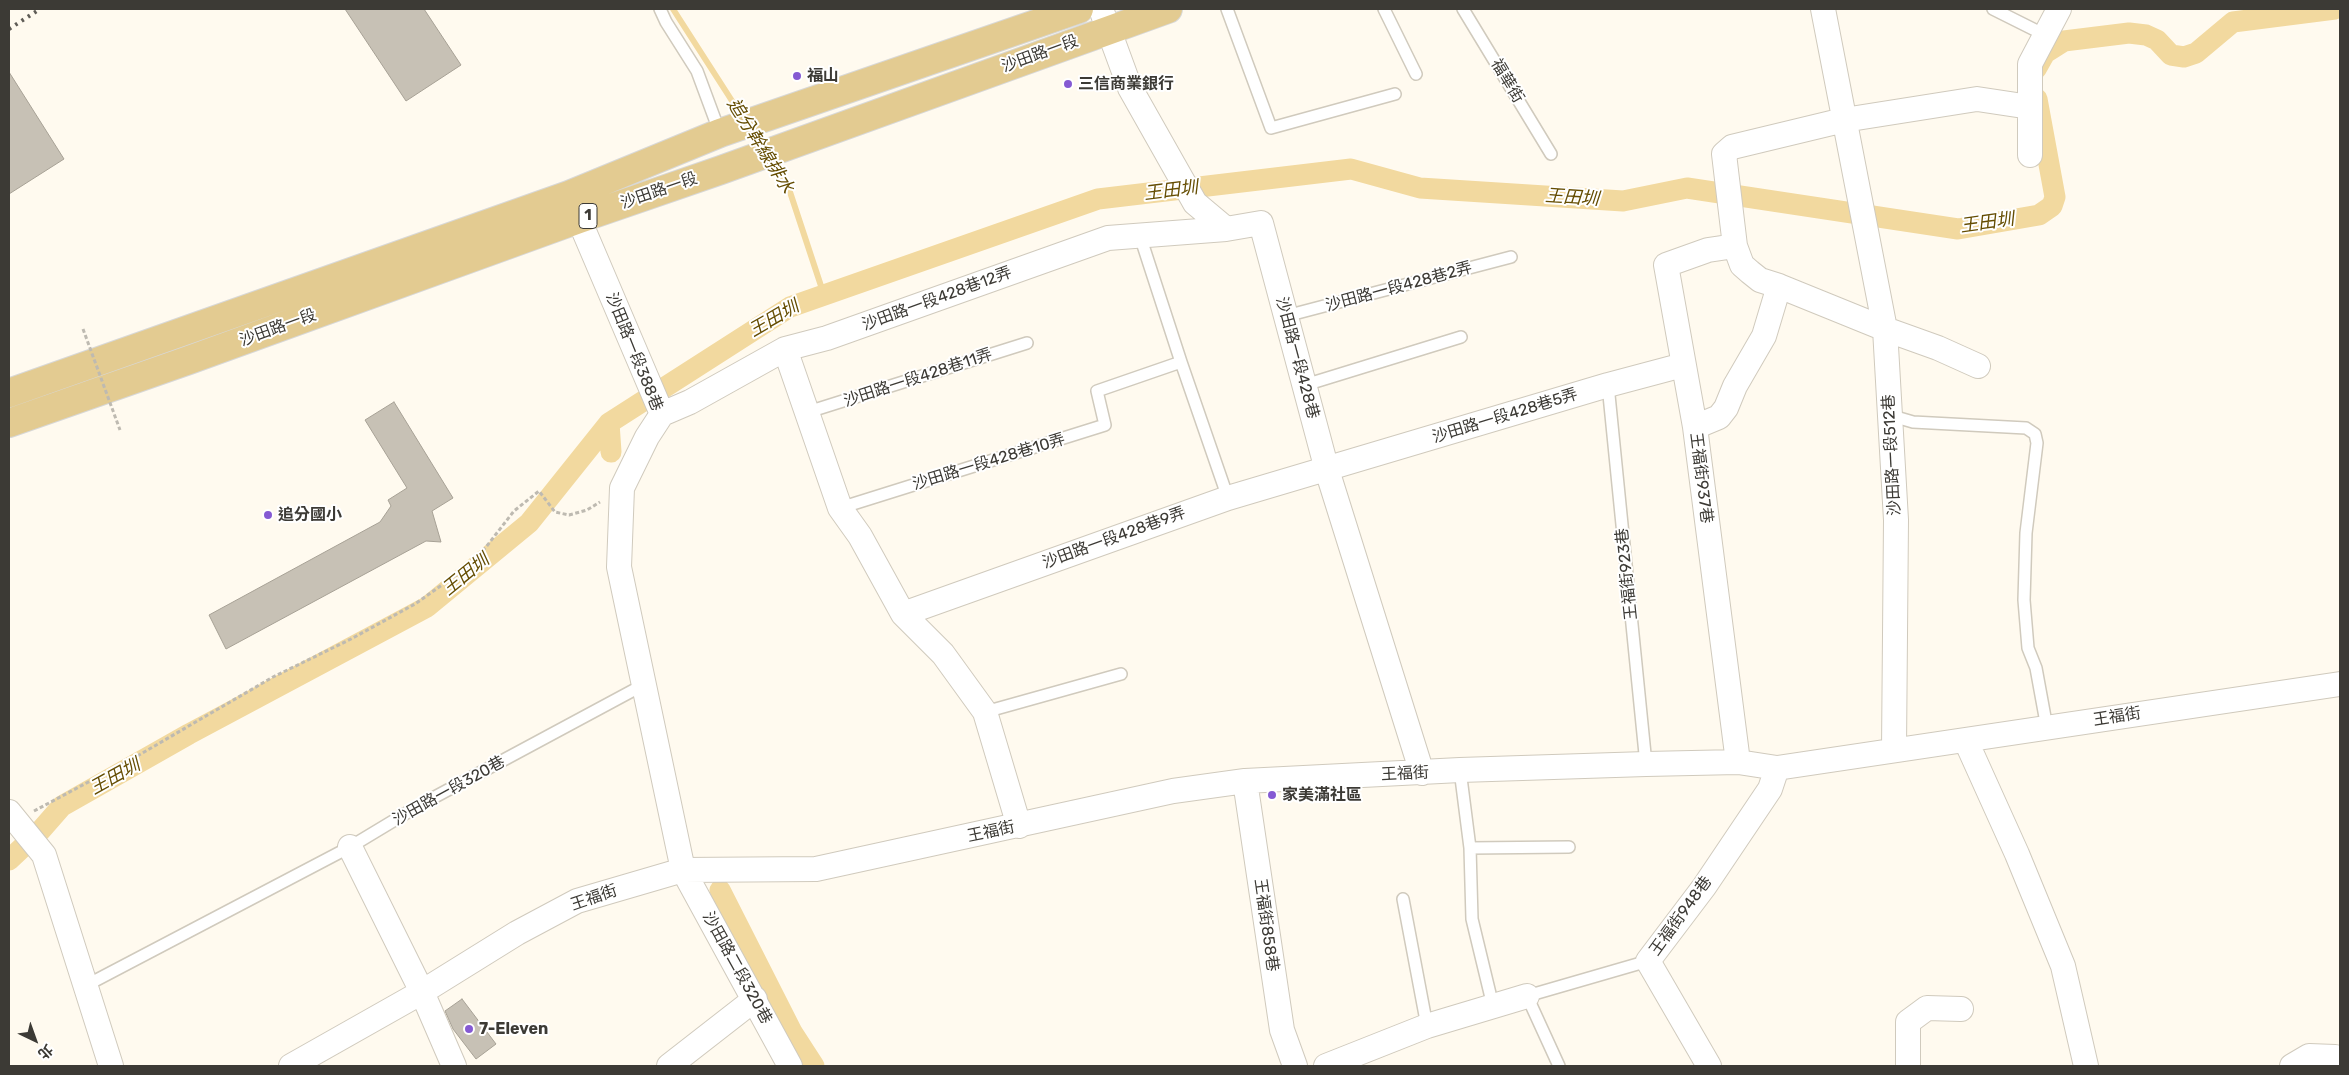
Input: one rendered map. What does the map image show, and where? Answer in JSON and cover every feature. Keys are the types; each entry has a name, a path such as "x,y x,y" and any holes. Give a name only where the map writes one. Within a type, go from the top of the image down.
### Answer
{"main road":[{"name":"沙田路一段","path":"9,422 189,360 574,207 720,133 1079,9"},
{"name":"沙田路一段","path":"9,393 178,335 574,207 722,170 1105,19 1168,9"},
{"path":"178,335 189,360"}],"street":[{"name":"沙田路一段512巷","path":"1823,9 1885,329 1896,520 1894,749"},
{"path":"2030,155 2030,64 2059,9"},
{"path":"1105,19 1130,88 1195,203 1226,230"},
{"path":"1978,366 1938,348 1760,280 1742,265 1735,246 1724,154 1732,147 1844,120 1977,99 2030,107"},
{"name":"沙田路一段388巷","path":"574,207 662,414 647,437 622,488 619,567 645,684"},
{"name":"沙田路一段428巷","path":"1226,230 1261,223 1327,470 1422,773"},
{"name":"沙田路一段428巷12弄","path":"662,414 690,402 785,349 826,338 1108,238 1226,230"},
{"name":"王福街937巷","path":"1735,246 1708,250 1666,265 1695,427 1738,762"},
{"path":"1695,427 1718,417 1726,408 1735,386 1764,336 1779,286"},
{"path":"785,349 840,508 860,536 903,614 943,654 985,712 1019,826"},
{"name":"沙田路一段428巷5弄","path":"1327,470 1608,384 1683,365"},
{"name":"沙田路一段428巷9弄","path":"903,614 1228,498 1327,470"},
{"path":"645,684 683,870"},
{"name":"王福街","path":"1894,749 1966,741 2340,684"},
{"path":"1966,741 2017,854 2063,966 2086,1066"},
{"path":"1738,762 1777,768 1894,749"},
{"name":"王福街","path":"291,1066 422,992 517,933 577,901 683,870 816,869 1173,791 1245,781 1460,770 1738,762"},
{"name":"王福街948巷","path":"1709,1066 1648,961 1704,887 1770,788 1777,768"},
{"name":"王福街858巷","path":"1245,781 1282,1030 1295,1066"},
{"path":"11,820 44,855 111,1066"},
{"path":"350,847 422,992 454,1066"},
{"name":"沙田路二段320巷","path":"683,870 790,1066"},
{"path":"1326,1066 1427,1026 1527,996"},
{"path":"669,1066 755,999"},
{"path":"1908,1066 1908,1022 1927,1008 1961,1008"},
{"path":"2292,1066 2309,1056 2335,1057 2340,1062"}],"lane":[{"path":"660,9 666,22 697,71 720,133"},
{"path":"1227,9 1271,128 1394,94"},
{"path":"1384,9 1416,74"},
{"name":"福華街","path":"1462,9 1551,154"},
{"path":"1993,9 2045,34"},
{"path":"1140,236 1228,498"},
{"name":"沙田路一段428巷2弄","path":"1286,316 1512,257"},
{"path":"1305,385 1461,337"},
{"name":"沙田路一段428巷11弄","path":"808,412 1027,343"},
{"name":"沙田路一段428巷10弄","path":"840,508 1105,425 1097,391 1181,362"},
{"name":"王福街923巷","path":"1608,384 1646,764"},
{"path":"1890,415 1913,422 2026,428 2035,434 2037,443 2026,533 2024,600 2028,648 2036,668 2046,728"},
{"path":"985,712 1121,674"},
{"name":"沙田路一段320巷","path":"85,986 350,847 418,806 645,684"},
{"path":"1460,770 1470,848 1472,920 1493,1006"},
{"path":"1470,848 1569,847"},
{"path":"1402,899 1427,1026"},
{"path":"1559,1066 1527,996 1648,961"}],"path":[{"path":"83,329 120,430"},
{"path":"11,820 139,755 273,678 415,604 466,568 486,547 514,511 539,491 555,512 570,515 588,510 622,488"}],"building":[{"path":"345,9 424,9 461,65 406,101"},
{"path":"9,72 64,159 9,194"},
{"path":"394,402 453,498 432,511 441,542 426,541 226,649 209,615 380,522 391,506 388,500 407,488 365,420"},
{"name":"7-Eleven","path":"462,999 496,1044 476,1059 453,1029 445,1011"}],"waterway":[{"name":"追分幹線排水","path":"673,9 743,118"},
{"name":"王田圳","path":"2036,69 2045,53 2064,41 2129,33 2146,35 2157,40 2171,55 2184,57 2196,53 2233,22 2335,9"},
{"name":"王田圳","path":"9,860 41,830 62,806 189,734 427,607 529,523 609,423 790,307 1098,199 1351,169 1420,188 1623,201 1687,188 1958,229 2039,215 2052,206 2055,197 2037,99"},
{"name":"追分幹線排水","path":"749,128 761,147"},
{"name":"追分幹線排水","path":"769,160 790,192 824,295"},
{"path":"609,423 611,452"},
{"path":"720,890 792,1032 814,1066"}],"railway":[{"path":"9,29 40,9"}],"place":[{"name":"福山","path":"797,76"},
{"name":"三信商業銀行","path":"1068,84"},
{"name":"追分國小","path":"268,515"},
{"name":"家美滿社區","path":"1272,795"},
{"name":"7-Eleven","path":"469,1029"}]}
